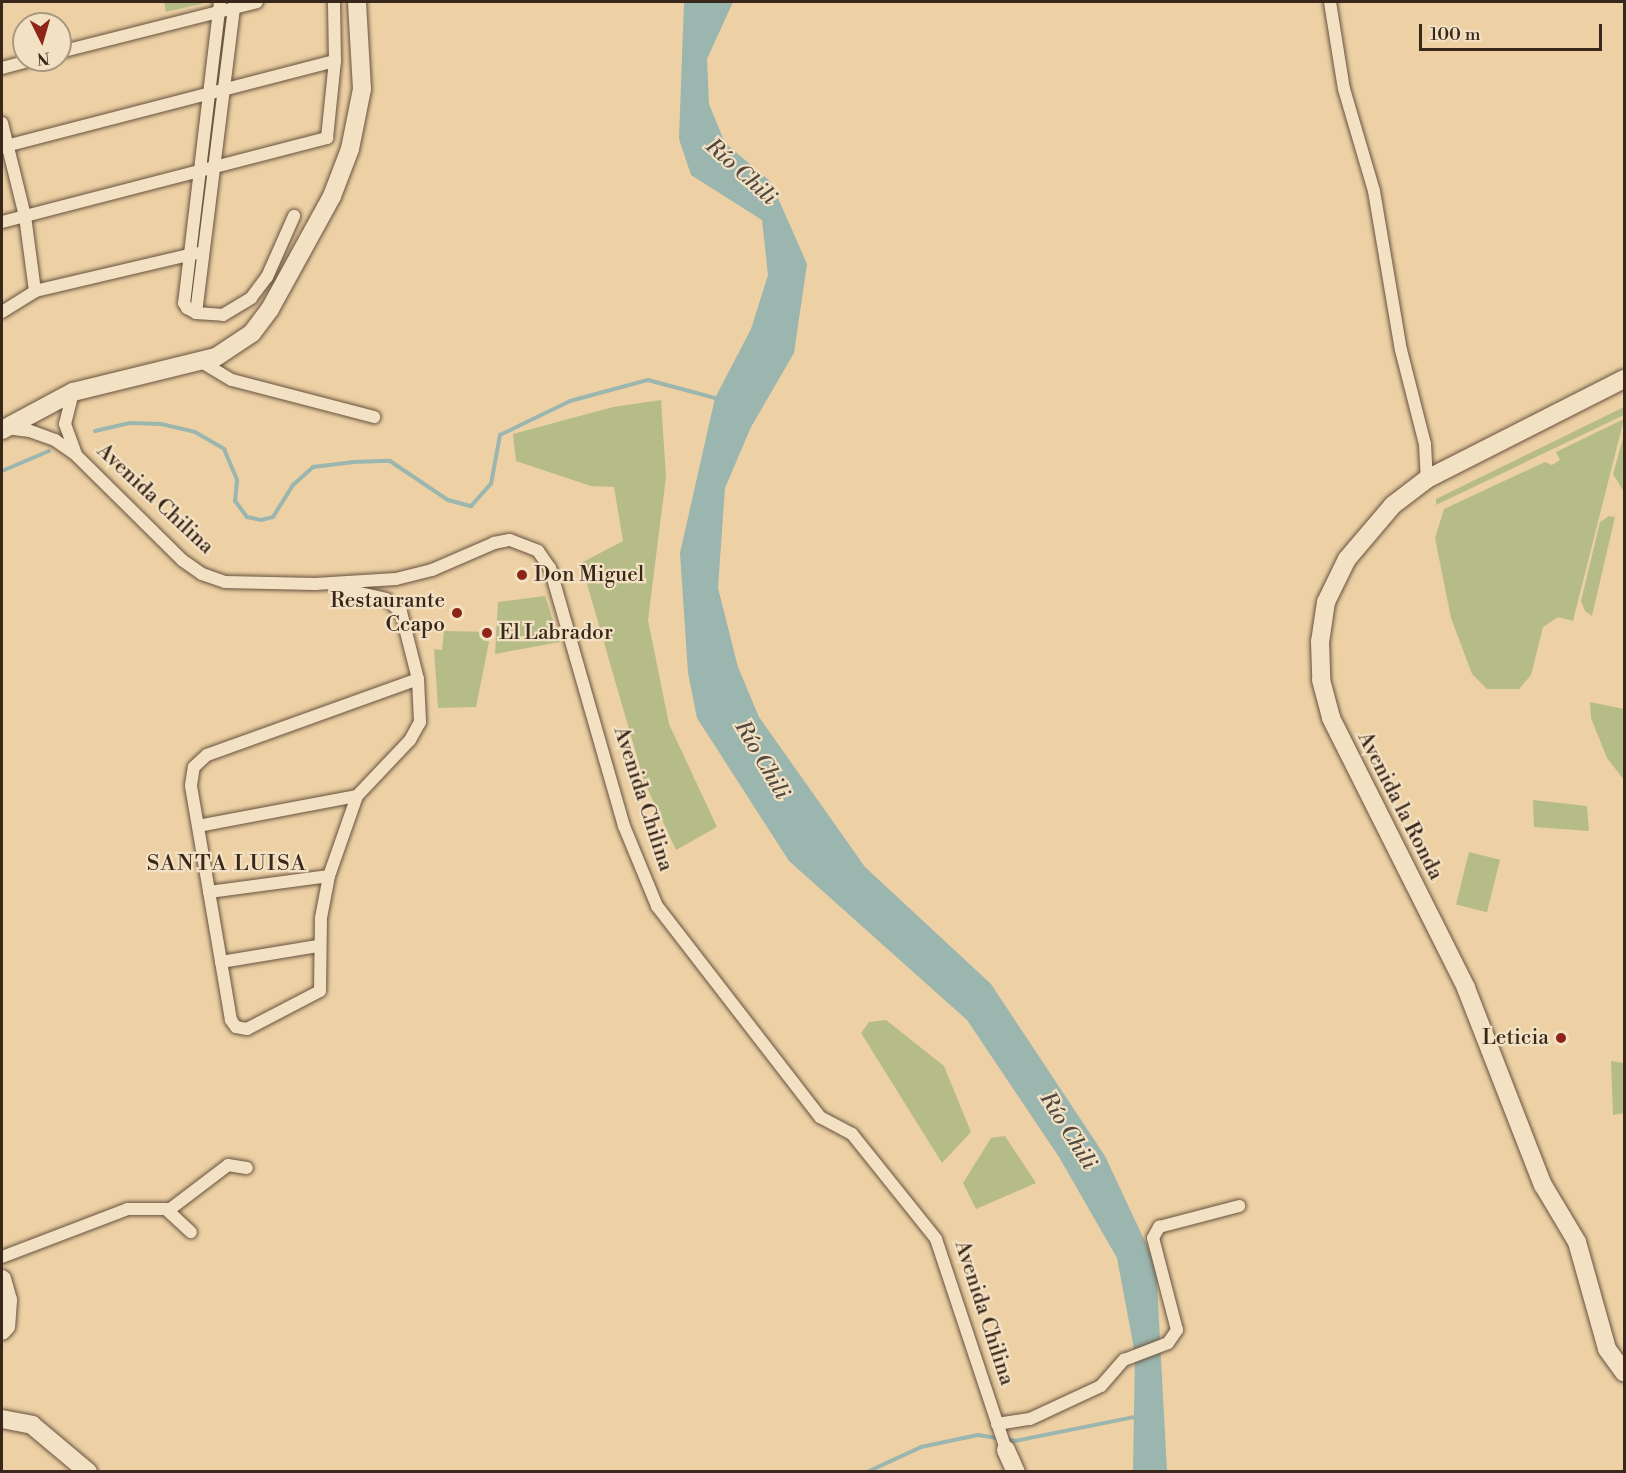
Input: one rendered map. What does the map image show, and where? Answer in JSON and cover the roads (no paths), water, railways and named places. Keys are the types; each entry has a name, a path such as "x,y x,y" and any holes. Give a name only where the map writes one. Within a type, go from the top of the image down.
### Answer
{"main road":[{"path":"3,429 73,392 216,357 252,333 270,309 333,196 359,116 361,53 357,2"},
{"name":"Avenida la Ronda","path":"1624,379 1427,479 1371,527 1347,559 1326,602 1320,642 1321,680 1331,718 1466,988 1543,1185 1577,1242 1607,1349 1624,1372"},
{"path":"2,1279 8,1300 6,1326 2,1331"},
{"path":"2,1419 32,1425 88,1472"},
{"name":"Avenida Chilina","path":"1001,1436 1016,1472"}],"street":[{"path":"72,49 219,7 257,2"},
{"path":"2,222 327,138 335,61 334,2"},
{"path":"1330,2 1344,89 1374,191 1401,350 1425,444 1427,479"},
{"path":"196,313 235,4"},
{"path":"219,7 184,303 196,313 223,315 251,298 267,277 294,216"},
{"path":"4,146 335,61"},
{"path":"2,123 4,146 25,216 35,291"},
{"path":"2,310 35,291 203,252"},
{"path":"200,361 232,380 374,417"},
{"name":"Avenida Chilina","path":"73,392 65,424 76,455"},
{"name":"Avenida Chilina","path":"3,429 30,431 55,440 76,455 182,560 202,574 225,582 315,584 396,579 432,570 494,543 510,540 538,550 550,568 624,826 657,906 820,1116 852,1134 936,1239 1001,1436"},
{"path":"315,584 386,599 401,612 418,679 421,712 416,732 357,796 329,876 318,946 320,991 243,1029 231,1020 191,776 200,760 418,679"},
{"path":"198,826 357,796"},
{"path":"209,892 329,876"},
{"path":"221,962 318,946"},
{"path":"2,1257 128,1209 169,1210 228,1165 247,1168"},
{"path":"1001,1436 1030,1419 1101,1386 1132,1355 1168,1343 1177,1330 1153,1238 1159,1227 1239,1206"},
{"path":"169,1210 191,1232"}],"water":[{"name":"Río Chili","path":"684,2 733,2 707,59 709,104 725,143 771,182 807,264 794,353 751,427 725,488 718,588 738,667 759,717 865,867 991,984 1105,1156 1156,1265 1167,1471 1133,1471 1135,1354 1117,1258 1059,1157 967,1020 789,861 697,718 688,673 680,553 715,398 751,329 768,275 762,220 691,175 679,139"}],"waterway":[{"path":"95,431 130,423 161,424 195,432 224,449 237,480 235,501 247,517 261,520 273,517 293,485 313,467 352,462 390,461 448,500 471,506 491,484 500,435 570,401 648,380 715,398"},
{"path":"2,471 49,451"},
{"path":"867,1472 921,1447 978,1435 1015,1441 1139,1416"}],"place":[{"name":"Don Miguel","path":"522,575"},
{"name":"Restaurante Ccapo","path":"457,613"},
{"name":"El Labrador","path":"487,633"},
{"name":"Leticia","path":"1561,1038"}],"district":[{"name":"SANTA LUISA","path":"227,864"}]}
